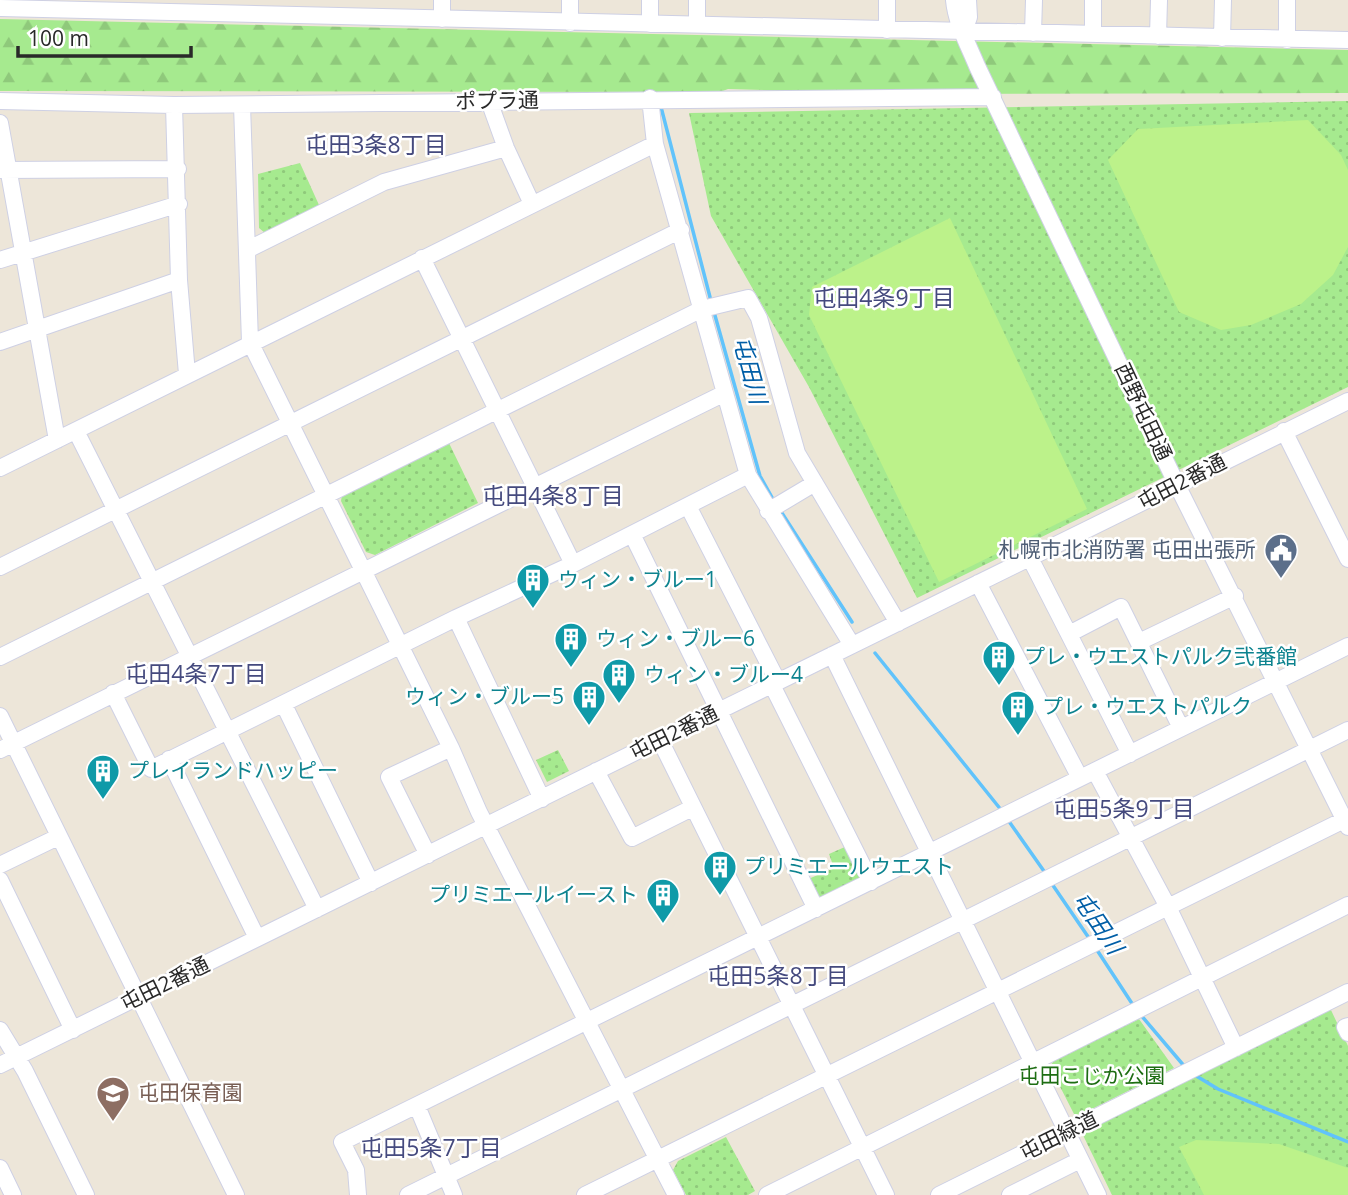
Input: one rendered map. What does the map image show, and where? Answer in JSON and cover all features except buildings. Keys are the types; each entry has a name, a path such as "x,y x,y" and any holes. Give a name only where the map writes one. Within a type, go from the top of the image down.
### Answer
{"street":[{"path":"379,0 379,18"},
{"path":"442,0 442,19"},
{"path":"570,0 570,23"},
{"path":"650,0 650,24"},
{"path":"697,25 698,0"},
{"path":"887,0 887,30"},
{"name":"西野屯田通","path":"954,0 955,20 964,31 977,66 1177,485 1235,596 1308,750 1347,822"},
{"name":"西野屯田通","path":"964,31 969,17 968,0"},
{"path":"1033,33 1034,0"},
{"path":"1093,0 1093,34"},
{"path":"1158,36 1159,0"},
{"path":"1223,0 1223,38"},
{"path":"1287,0 1287,40"},
{"path":"0,8 66,5 318,8 379,18 1348,40"},
{"name":"ポプラ通","path":"0,100 242,105 650,98 993,97"},
{"path":"650,98 655,144 748,475 852,645"},
{"path":"489,101 506,148 532,204"},
{"path":"174,105 178,280 187,374"},
{"path":"242,105 249,249 250,342 487,825 676,1195"},
{"path":"0,123 4,170 23,252 57,440"},
{"path":"0,468 655,144"},
{"path":"249,249 384,181 506,148"},
{"path":"4,170 177,169"},
{"path":"0,260 178,204"},
{"path":"0,567 681,230"},
{"path":"422,258 573,564"},
{"path":"0,342 178,280"},
{"path":"0,657 702,309 748,298 754,308 797,453 898,623"},
{"path":"7,747 725,393"},
{"name":"屯田2番通","path":"0,1065 1348,401"},
{"path":"76,431 317,909"},
{"path":"1284,431 1348,559"},
{"path":"113,693 151,769 456,618 573,564 748,475"},
{"path":"768,511 815,483"},
{"path":"688,506 871,882"},
{"path":"632,534 816,909"},
{"path":"1030,558 1130,754"},
{"path":"978,583 1080,778"},
{"path":"1139,642 1235,596"},
{"path":"1069,634 1121,607 1181,728"},
{"path":"456,618 542,799"},
{"path":"358,1195 356,1170 342,1142 1348,646"},
{"path":"832,655 1098,1195"},
{"path":"284,705 371,883"},
{"path":"0,716 7,747 58,836 236,1195"},
{"path":"408,1195 1348,730"},
{"path":"660,740 886,1195"},
{"path":"428,855 389,778 451,748"},
{"path":"169,760 257,938"},
{"path":"596,771 632,838 692,808"},
{"path":"1095,771 1128,837 1168,907 1236,1048 1348,992"},
{"path":"585,1195 1168,907 1347,822"},
{"path":"0,865 58,836"},
{"path":"0,880 73,1030"},
{"path":"767,1195 1348,905"},
{"path":"1348,1026 1345,1027 1348,1033"},
{"path":"0,1030 86,1195"},
{"name":"屯田緑道","path":"939,1195 1236,1048"},
{"path":"417,1106 454,1195"},
{"path":"1012,1194 1080,1160"},
{"path":"0,1168 13,1195"}],"green space":[{"path":"0,19 1348,50 1348,93 889,94 728,89 720,92 0,91"},
{"path":"1348,101 1348,387 917,598 809,387 711,216 689,113"},
{"path":"1308,120 1341,155 1348,170 1348,247 1333,275 1301,304 1251,325 1221,330 1179,312 1108,160 1138,129"},
{"path":"300,163 319,205 265,233 259,228 258,174"},
{"path":"950,218 1087,509 939,582 809,315 812,287"},
{"path":"449,443 478,503 375,555 366,552 341,501 342,495"},
{"path":"558,750 569,771 547,782 536,760"},
{"path":"847,846 864,884 818,905 806,880 834,868 829,854"},
{"path":"1330,1008 1348,1046 1348,1195 1112,1195 1081,1131"},
{"name":"屯田こじか公園","path":"1139,1019 1174,1068 1080,1115 1074,1114 1050,1067 1054,1060"},
{"path":"726,1137 755,1191 748,1195 686,1195 673,1170 678,1161"},
{"path":"1196,1140 1279,1144 1348,1168 1348,1195 1204,1195 1179,1147"}],"waterway":[{"name":"屯田川","path":"661,107 711,301"},
{"name":"屯田川","path":"714,312 760,476 774,501"},
{"name":"屯田川","path":"780,510 852,622"},
{"name":"屯田川","path":"875,653 1002,811"},
{"name":"屯田川","path":"1008,820 1046,874"},
{"name":"屯田川","path":"1052,884 1091,941"},
{"name":"屯田川","path":"1095,947 1133,1005"},
{"name":"屯田川","path":"1140,1014 1185,1067"},
{"name":"屯田川","path":"1193,1074 1218,1089 1348,1142"}],"place":[{"name":"札幌市北消防署 屯田出張所","path":"1281,580"},
{"name":"ウィン・ブルー1","path":"533,610"},
{"name":"ウィン・ブルー6","path":"571,669"},
{"name":"プレ・ウエストパルク弐番館","path":"999,687"},
{"name":"ウィン・ブルー4","path":"619,705"},
{"name":"ウィン・ブルー5","path":"589,727"},
{"name":"プレ・ウエストパルク","path":"1018,737"},
{"name":"プレイランドハッピー","path":"103,801"},
{"name":"プリミエールウエスト","path":"720,897"},
{"name":"プリミエールイースト","path":"663,925"},
{"name":"屯田保育園","path":"113,1123"}],"district":[{"name":"屯田3条8丁目","path":"376,145"},
{"name":"屯田4条9丁目","path":"884,298"},
{"name":"屯田4条8丁目","path":"553,496"},
{"name":"屯田4条7丁目","path":"196,674"},
{"name":"屯田5条9丁目","path":"1124,809"},
{"name":"屯田5条8丁目","path":"778,976"},
{"name":"屯田5条7丁目","path":"431,1148"}]}
